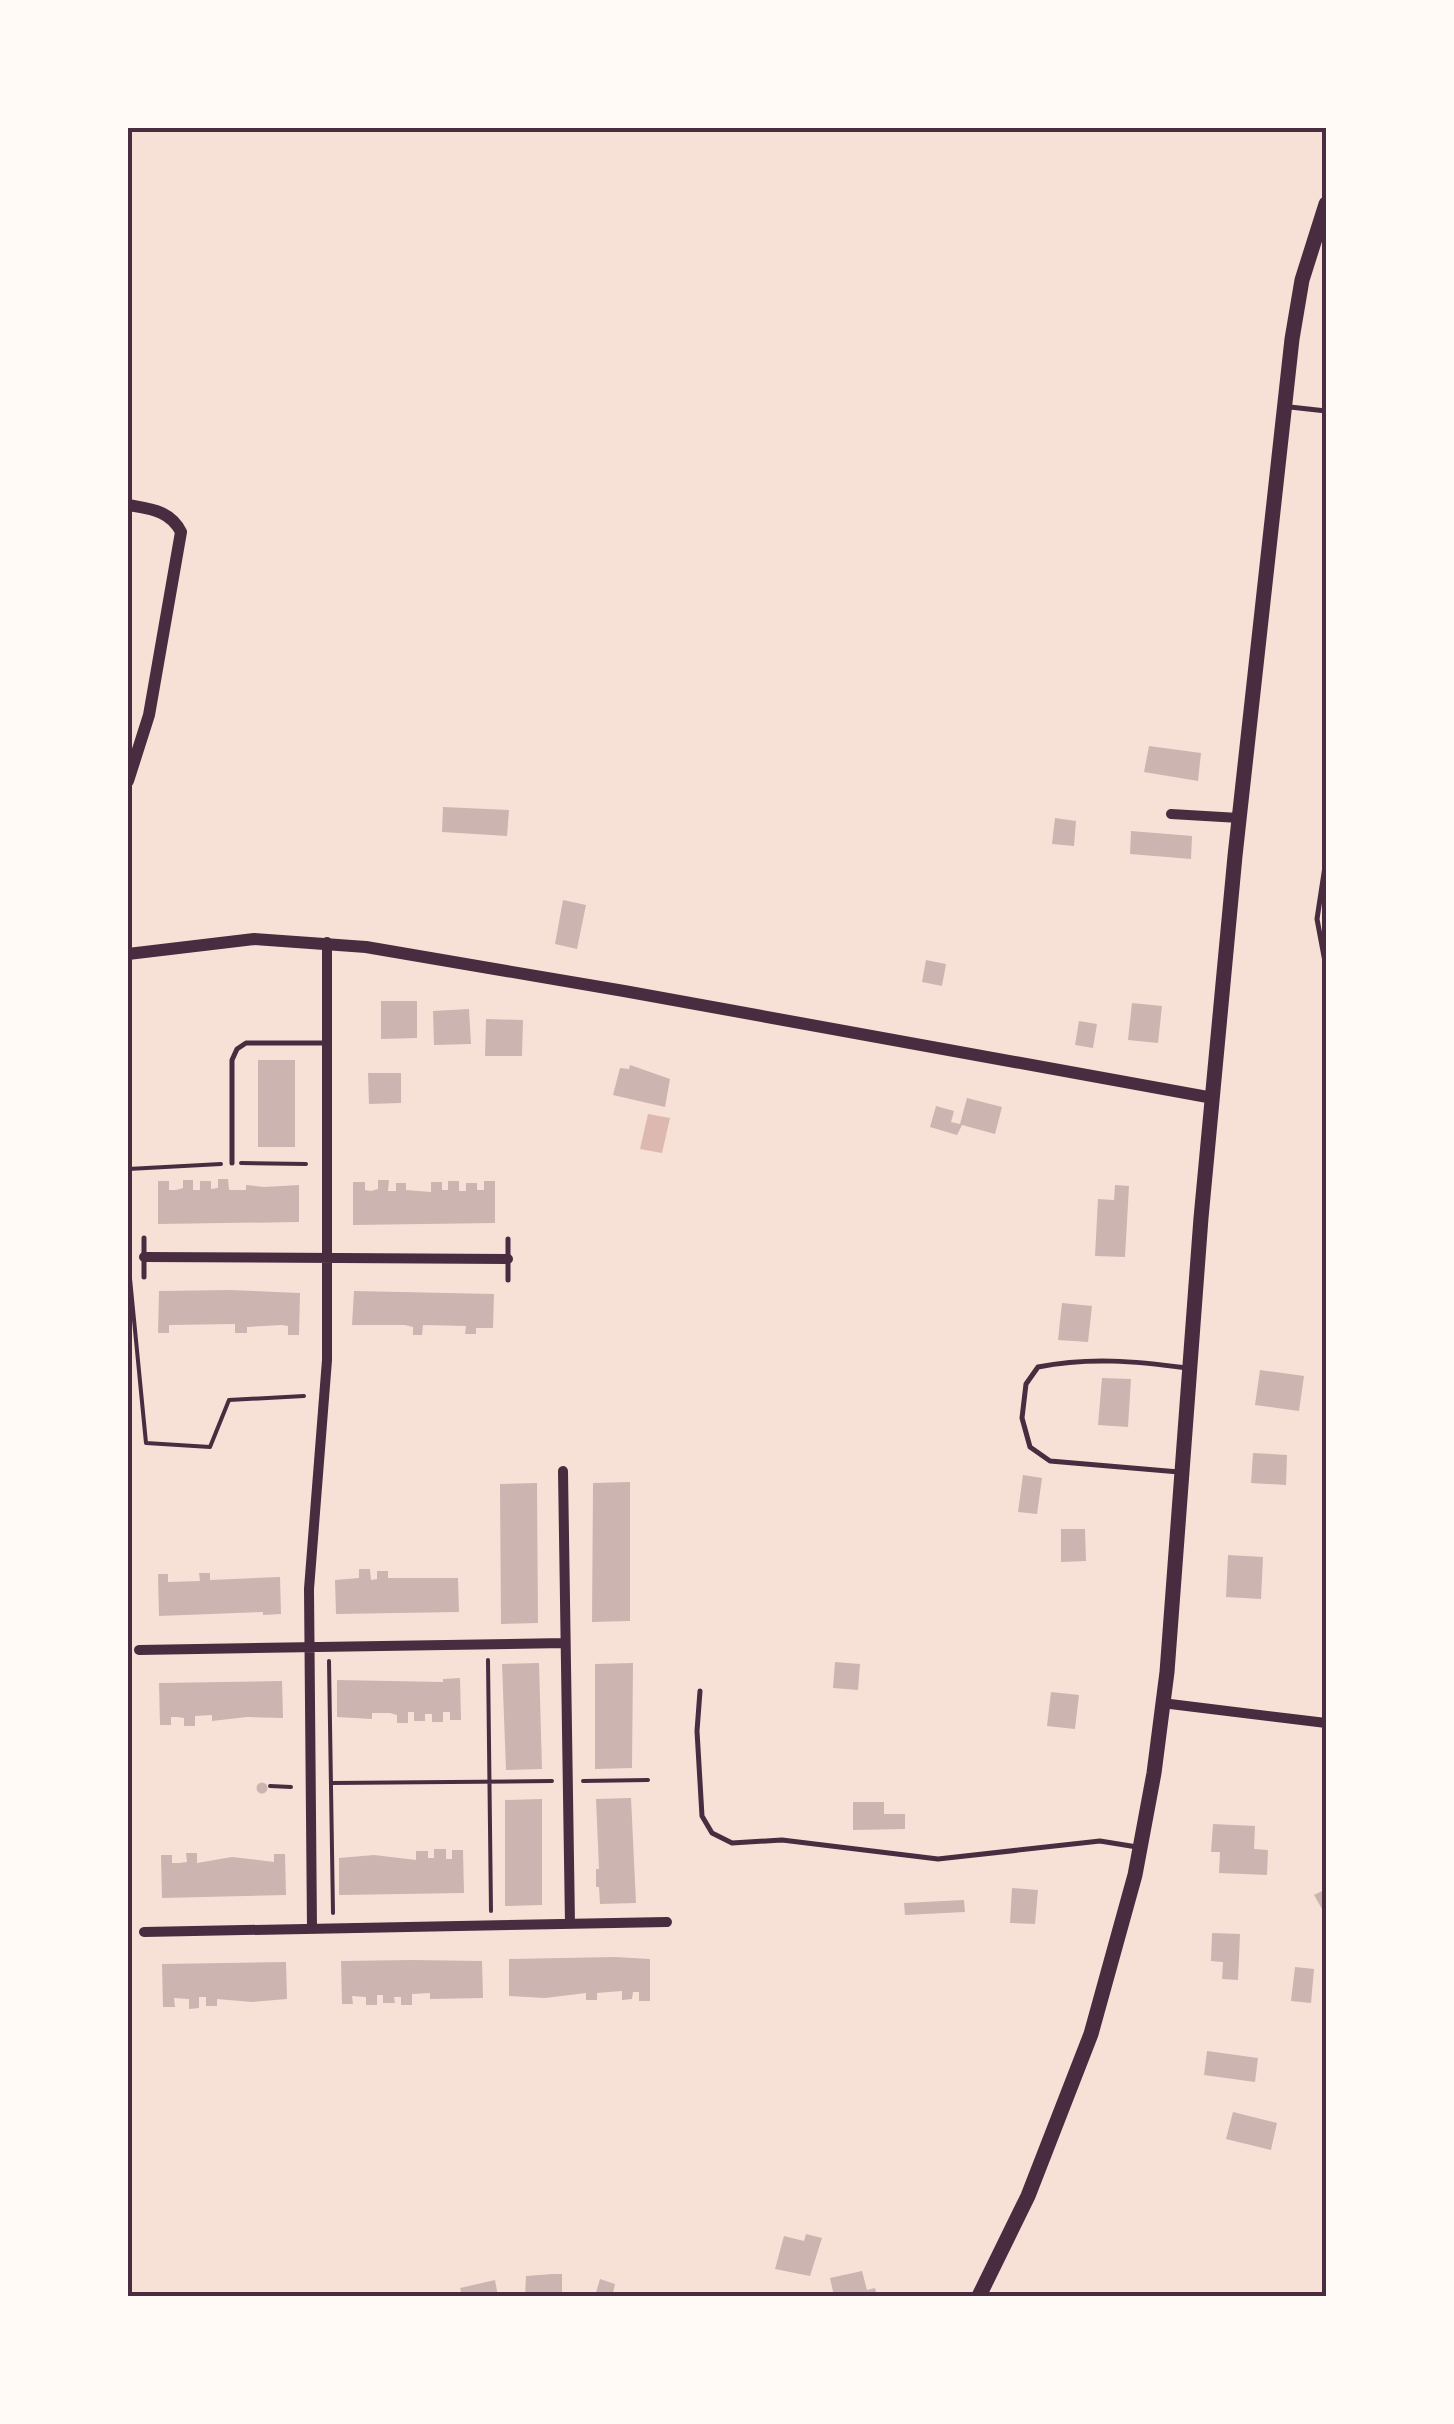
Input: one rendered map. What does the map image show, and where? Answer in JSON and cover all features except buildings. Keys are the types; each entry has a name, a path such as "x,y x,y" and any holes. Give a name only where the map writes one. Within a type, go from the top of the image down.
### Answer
{"main road":[{"path":"979,2296 1028,2196 1068,2099 1115,1953 1154,1773 1239,818 1292,338 1302,280 1326,204"}],"street":[{"path":"128,504 166,514 181,532 149,715 128,781"},
{"path":"1171,814 1239,818"},
{"path":"128,954 240,940 327,942 624,990 1213,1098"},
{"path":"312,1928 309,1589 326,1360 327,942"},
{"path":"144,1258 508,1259"},
{"path":"563,1471 570,1924"},
{"path":"139,1650 565,1643"},
{"path":"1162,1703 1326,1723"},
{"path":"144,1932 667,1922"}],"lane":[{"path":"1286,407 1326,411"},
{"path":"1326,860 1317,919 1326,967"},
{"path":"232,1163 232,1060 237,1049 246,1043 327,1043"},
{"path":"144,1238 144,1277"},
{"path":"508,1239 508,1280"},
{"path":"1182,1472 1050,1461 1030,1447 1022,1418 1026,1384 1038,1366 1076,1359 1112,1359 1190,1368"},
{"path":"700,1692 697,1730 702,1816 712,1834 732,1843 782,1840 938,1859 1100,1841 1140,1848"}],"path":[{"path":"128,1169 232,1163 306,1164"},
{"path":"128,1258 146,1443 210,1448 228,1400 304,1396"},
{"path":"488,1657 491,1916"},
{"path":"329,1661 333,1913"},
{"path":"578,1781 648,1780"},
{"path":"331,1783 560,1781"},
{"path":"270,1786 291,1786"}],"shaded area":[{"path":"648,1114 670,1118 662,1153 640,1149"}]}
